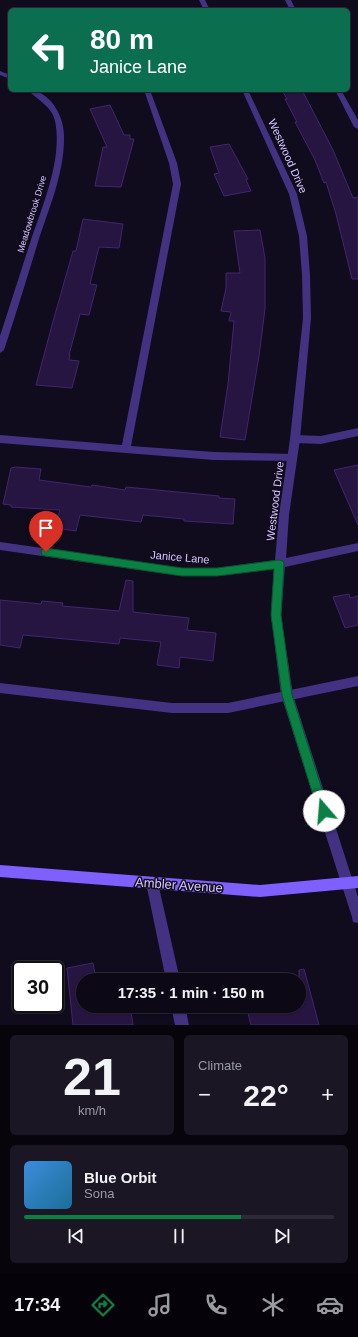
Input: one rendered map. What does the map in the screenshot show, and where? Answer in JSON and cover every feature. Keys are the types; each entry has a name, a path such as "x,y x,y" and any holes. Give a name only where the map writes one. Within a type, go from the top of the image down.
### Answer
{"main road":[{"name":"Ambler Avenue","path":"0,871 260,891 352,883"}],"street":[{"name":"Meadowbrook Drive","path":"0,350 48,199 60,150 61,134 59,119 50,106 33,92"},
{"path":"126,449 177,184 173,163 148,92"},
{"name":"Westwood Drive","path":"246,92 294,194 303,236 307,318 295,439 284,515 276,615 287,695 352,883 358,917"},
{"path":"339,92 358,127"},
{"path":"295,439 321,440 358,432"},
{"path":"0,439 214,456 292,458"},
{"name":"Janice Lane","path":"0,546 182,572 217,572 279,564 358,548"},
{"path":"0,688 172,708 228,708 358,681"},
{"path":"152,883 171,973"},
{"path":"179,1013 182,1025"}],"building":[{"path":"283,92 303,92 333,150 353,198 358,197 358,279 352,279 336,214 326,182 324,183 315,160 295,122 297,122 285,99 287,99"},
{"path":"110,105 124,135 130,135 130,139 134,139 121,187 95,186 103,147 107,147 90,109"},
{"path":"229,144 248,179 246,180 251,191 224,196 214,174 219,173 210,147"},
{"path":"83,219 123,224 119,248 99,247 90,284 97,285 89,315 80,314 69,355 69,360 79,361 72,388 36,385 73,251 76,251"},
{"path":"260,230 265,258 265,309 245,440 220,437 228,384 234,321 229,321 231,312 221,311 226,288 226,273 240,273 234,231"},
{"path":"358,465 358,525 334,470"},
{"path":"11,468 41,469 39,480 91,487 92,485 125,490 126,487 219,496 219,498 235,499 233,524 184,521 184,519 143,515 141,522 80,515 76,531 55,528 60,510 11,507 11,505 3,504"},
{"path":"126,580 133,581 133,612 189,618 187,630 216,633 213,661 180,657 179,668 157,665 161,642 120,638 119,644 23,635 20,648 0,645 0,600 41,604 42,601 63,603 62,606 119,611"},
{"path":"349,594 350,598 358,596 358,625 345,628 333,597"},
{"path":"93,963 95,973 76,973 76,1013 131,1013 133,1025 73,1025 67,968"},
{"path":"304,969 305,973 299,973 299,970"},
{"path":"306,976 319,1025 251,1025 248,1013 306,1013"}],"route":[{"path":"46,552 182,572 217,572 279,564 276,615 287,695 324,811"}]}
